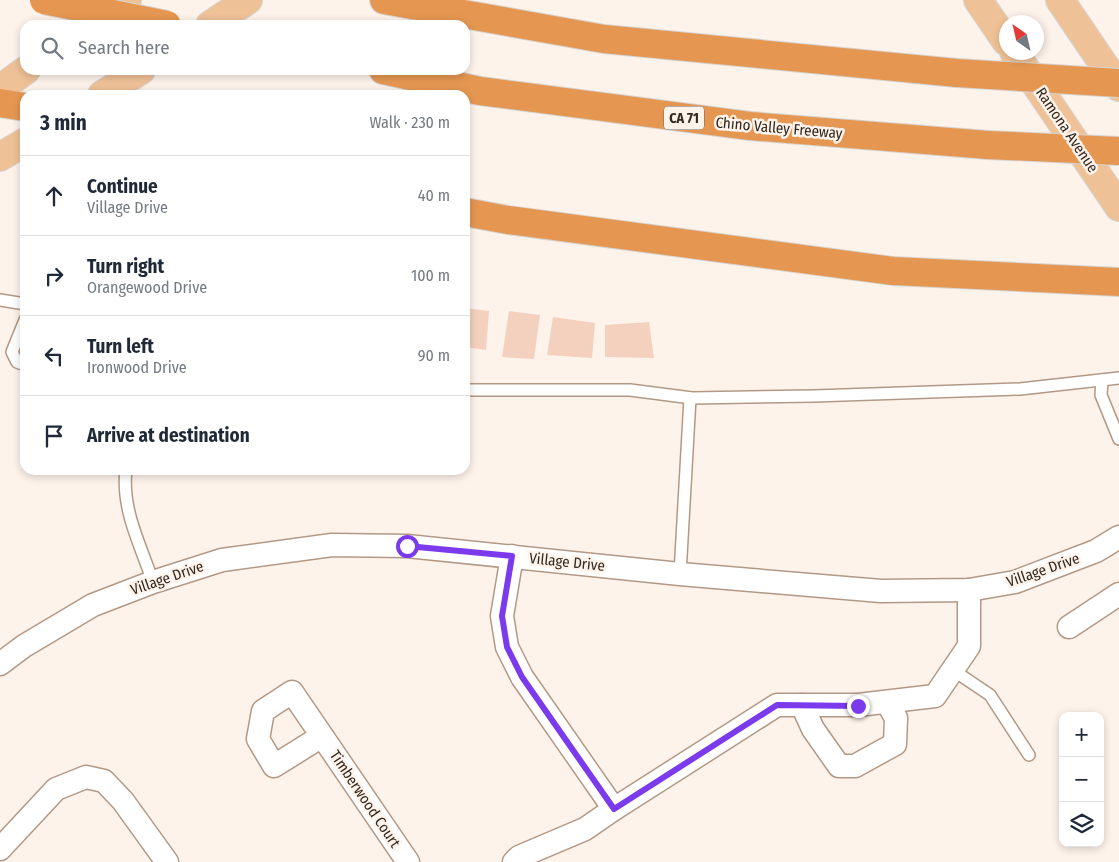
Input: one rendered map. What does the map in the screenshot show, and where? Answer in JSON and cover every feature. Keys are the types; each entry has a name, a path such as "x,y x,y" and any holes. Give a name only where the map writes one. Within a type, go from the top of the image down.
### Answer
{"highway":[{"path":"44,0 142,20"},
{"path":"384,0 604,38 957,73 1119,83"},
{"name":"Chino Valley Freeway","path":"406,75 480,91 750,126 988,145 1119,151"},
{"path":"0,103 20,106"},
{"path":"470,213 508,220 893,272 1119,282"}],"main road":[{"path":"98,20 127,0"},
{"path":"218,20 248,0"},
{"path":"978,0 999,31"},
{"path":"1060,0 1119,87"},
{"name":"Ramona Avenue","path":"1019,60 1119,207"},
{"path":"0,88 20,74"},
{"path":"110,90 133,75"},
{"path":"0,157 20,145"}],"street":[{"name":"Village Drive","path":"0,664 24,646 93,605 153,582 222,560 332,545 407,546 680,574 881,591 969,590 1015,582 1096,551 1119,537"},
{"path":"512,556 502,616 507,647 522,677 614,809"},
{"path":"514,862 519,857 585,829 777,705 858,706 935,696 969,646 969,590"},
{"path":"1069,627 1119,594"},
{"path":"802,705 813,729 839,766 855,766 895,744 896,718 887,702"},
{"name":"Timberwood Court","path":"322,736 408,862"},
{"path":"0,849 56,789 86,777 104,781 123,801 167,862"}],"lane":[{"path":"0,300 20,303"},
{"path":"20,332 12,352 17,362 20,363"},
{"path":"470,390 630,390 690,398 814,396 1020,389 1119,378"},
{"path":"1102,380 1101,395 1119,439"},
{"path":"680,574 690,398"},
{"path":"126,475 126,505 153,582"},
{"path":"953,670 990,695 1029,755"}],"building":[{"path":"470,309 489,311 486,350 470,348"},
{"path":"509,311 540,315 534,359 502,357"},
{"path":"553,317 595,323 592,358 547,355"},
{"path":"649,322 654,358 605,357 605,325"}],"route":[{"path":"407,546 512,556 502,616 507,647 522,677 614,809 777,705 858,706"}]}
